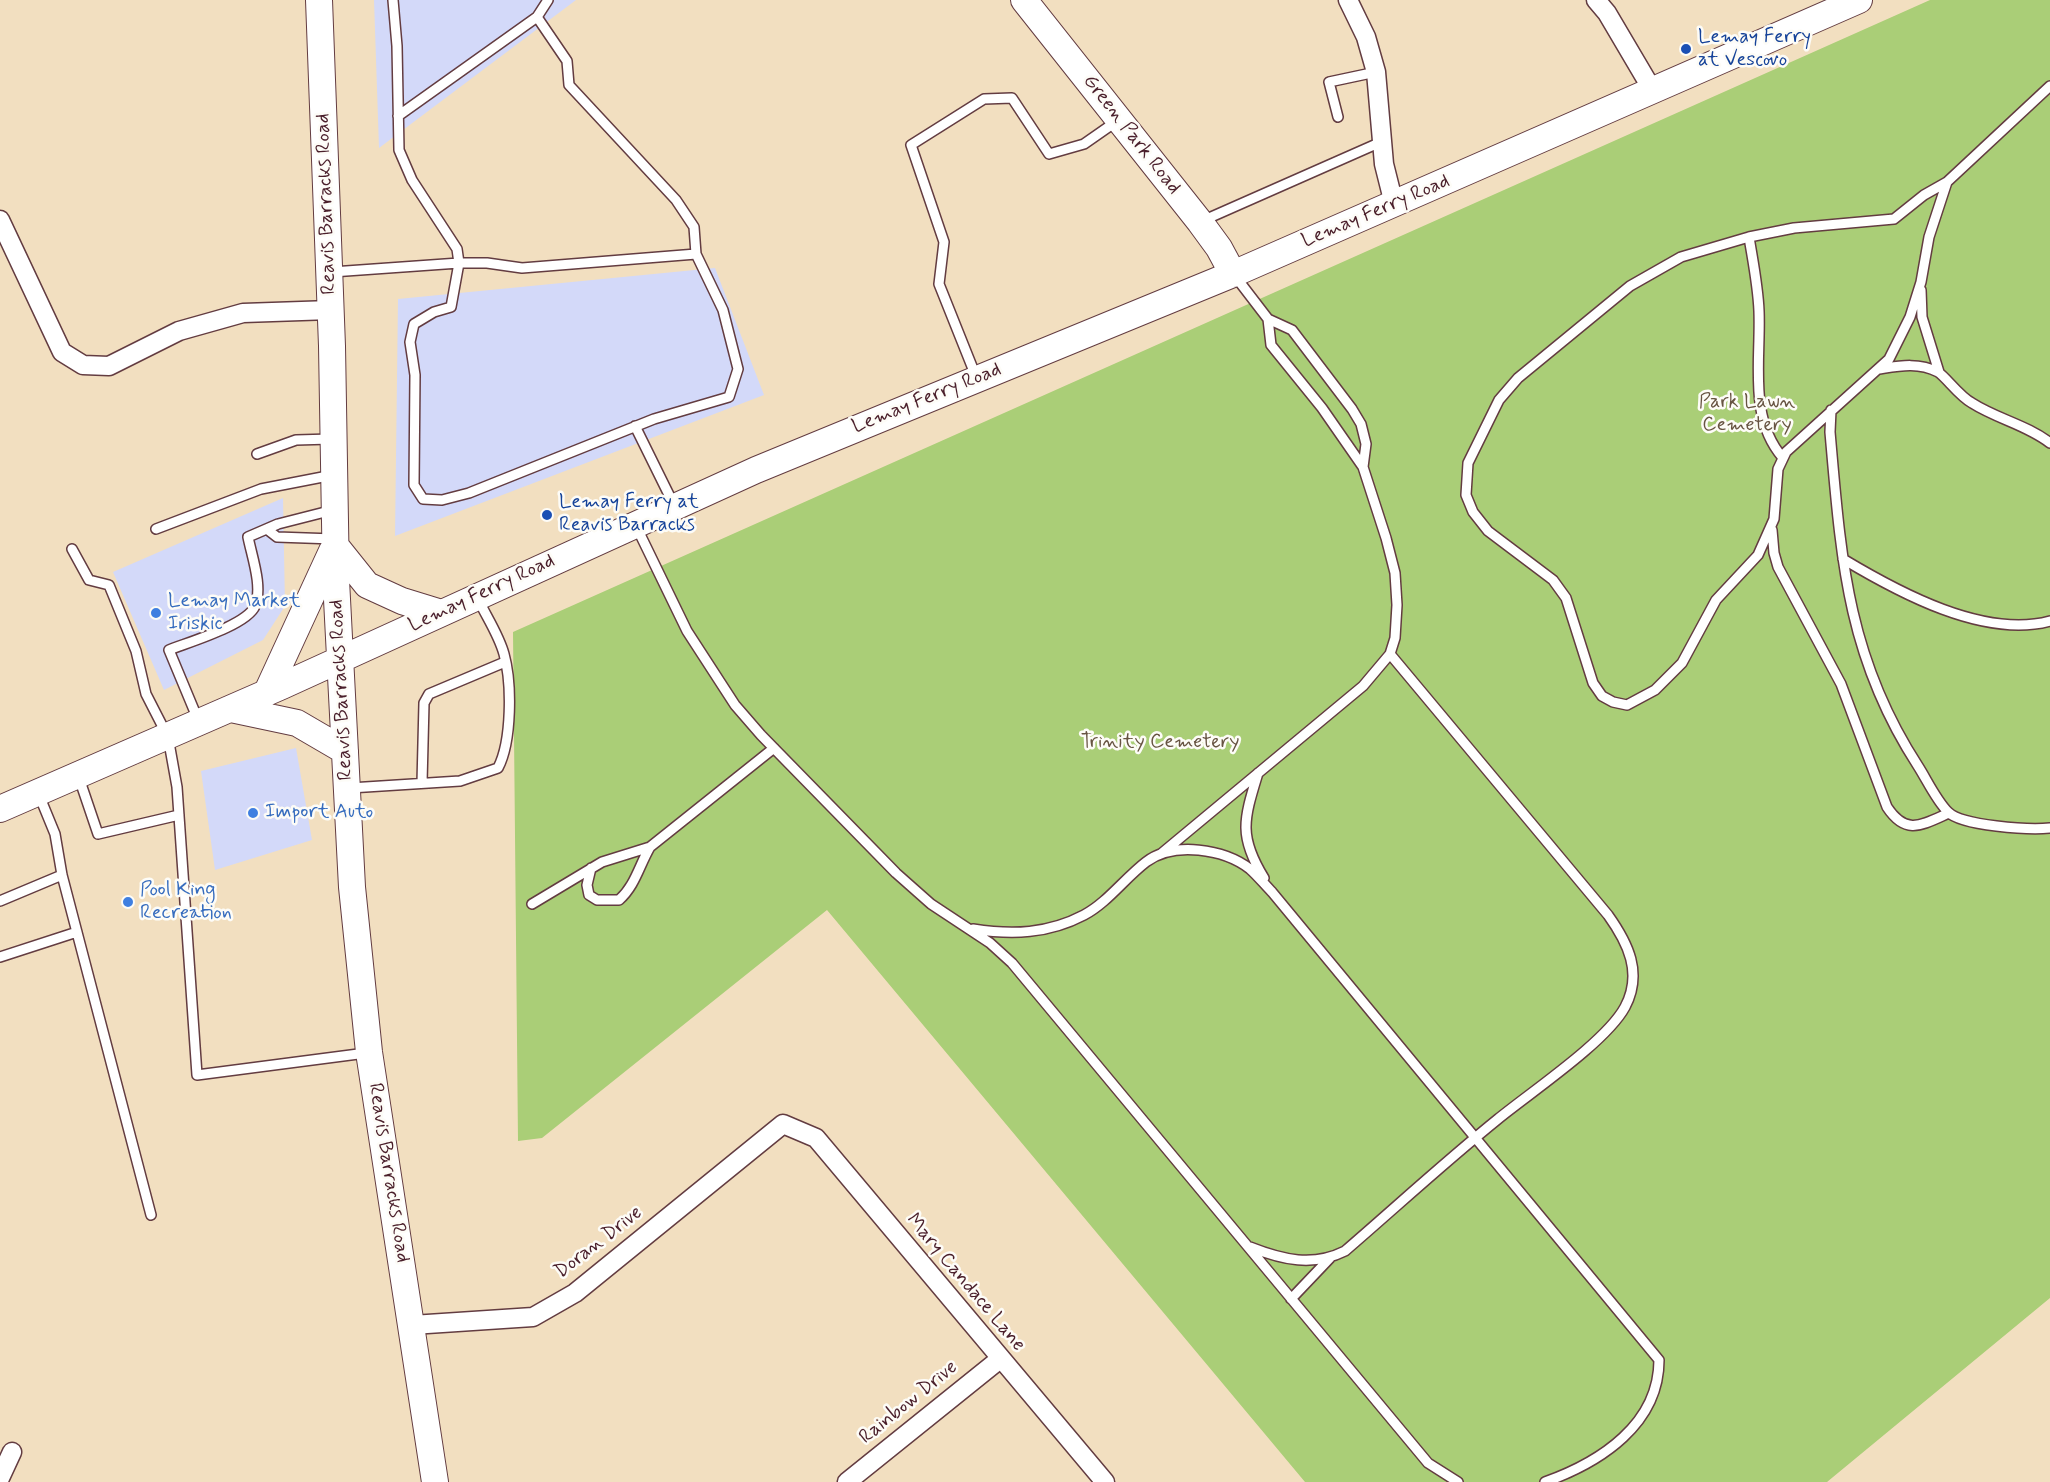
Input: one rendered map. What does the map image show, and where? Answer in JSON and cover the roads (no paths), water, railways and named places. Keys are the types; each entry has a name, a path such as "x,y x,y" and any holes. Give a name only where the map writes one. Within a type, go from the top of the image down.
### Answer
{"main road":[{"name":"Reavis Barracks Road","path":"319,0 331,310 334,542 352,887 369,1052 435,1482"},
{"name":"Green Park Road","path":"1024,0 1200,222 1219,248 1233,274"},
{"name":"Lemay Ferry Road","path":"0,809 231,709 674,505 1233,274 1859,0"},
{"path":"334,542 367,585 402,602 441,613"},
{"path":"267,692 294,640 334,542"},
{"path":"231,709 297,723 345,751"}],"street":[{"path":"1348,0 1366,37 1376,72 1381,142 1394,204"},
{"path":"1596,0 1607,13 1653,91"},
{"path":"0,220 62,352 83,365 109,366 178,331 243,313 331,310"},
{"name":"Doran Drive","path":"412,1325 533,1317 575,1293 783,1124"},
{"name":"Mary Candace Lane","path":"783,1124 816,1138 1105,1482"},
{"name":"Rainbow Drive","path":"847,1482 1000,1359"},
{"path":"0,1479 12,1452"}],"lane":[{"path":"393,0 399,150 412,180 457,249 459,263 451,308 434,312 414,324 410,342 415,375 414,485 423,499 442,500 469,492 635,426 729,397 738,369 723,310 696,254 694,227 676,200 569,85 567,61 537,17"},
{"path":"398,116 537,17 548,0"},
{"path":"1338,117 1329,82 1376,72"},
{"path":"1772,524 1758,555 1716,600 1682,663 1655,690 1627,705 1613,702 1602,696 1593,683 1566,598 1553,580 1488,531 1473,512 1466,495 1468,463 1498,399 1518,378 1630,286 1682,257 1749,237 1794,228 1894,219 1924,195 1947,182 2050,86"},
{"path":"977,379 939,284 944,242 911,146 984,99 1012,98 1049,154 1084,144 1119,119"},
{"path":"1200,222 1381,142"},
{"path":"1947,182 1929,237 1921,282 1910,317 1899,340 1889,359 1808,430 1783,458 1778,469 1772,524 1774,552 1778,567 1841,684 1887,807 1894,818 1913,826 1925,825 1949,813"},
{"path":"1749,237 1759,308 1761,420 1772,445 1783,458"},
{"path":"329,272 459,263 487,263 522,268 696,254"},
{"path":"1233,274 1268,319 1292,330 1352,409 1361,424 1366,444 1363,467"},
{"path":"1921,282 1922,317 1939,372 1951,388 1972,403 2038,434 2050,443"},
{"path":"970,928 1027,933 1065,923 1086,914 1148,861 1161,855 1363,686 1390,654 1395,638 1397,605 1395,573 1363,467 1322,408 1271,345 1268,319"},
{"path":"1878,369 1904,364 1939,372"},
{"path":"1831,410 1830,432 1843,559 1857,632 1875,687 1902,742 1949,813 1978,822 2018,828 2050,828"},
{"path":"635,426 674,505"},
{"path":"257,454 296,440 334,439"},
{"path":"156,529 261,489 333,475"},
{"path":"199,723 169,650 247,618 255,606 258,589 248,537 278,524 333,510"},
{"path":"635,524 687,631 735,705 896,873 931,904 970,928 1012,963 1428,1463 1458,1482"},
{"path":"268,530 277,537 334,542"},
{"path":"72,549 90,580 109,585 136,651 146,694 168,737 179,815 197,1075 369,1052"},
{"path":"1843,559 1881,581 1931,605 1974,618 2013,625 2050,621"},
{"path":"347,788 460,781 498,768 506,754 510,717 505,662 504,654 477,596"},
{"path":"1248,1246 1274,1256 1311,1261 1330,1258 1345,1251 1476,1138 1608,1030 1625,1007 1632,985 1633,960 1627,943 1608,915 1390,654"},
{"path":"422,783 424,704 429,694 505,662"},
{"path":"532,904 602,862 650,847 774,748"},
{"path":"1258,773 1247,809 1246,846 1272,892"},
{"path":"78,775 98,834 179,815"},
{"path":"38,792 55,834 62,876 151,1215"},
{"path":"591,868 587,885 589,895 597,900 619,900 630,890 650,847"},
{"path":"1161,855 1198,850 1226,856 1249,869 1272,892 1659,1360 1656,1390 1649,1408 1636,1426 1574,1472 1545,1482"},
{"path":"0,901 62,876"},
{"path":"0,957 77,932"},
{"path":"1292,1299 1330,1258"}],"place":[{"name":"Lemay Ferry at Vescovo","path":"1686,49"},
{"name":"Lemay Ferry at Reavis Barracks","path":"547,515"},
{"name":"Lemay Market Iriskic","path":"156,613"},
{"name":"Import Auto","path":"253,813"},
{"name":"Pool King Recreation","path":"128,902"}],"park label":[{"name":"Park Lawn Cemetery","path":"1747,414"},
{"name":"Trinity Cemetery","path":"1160,743"}]}
